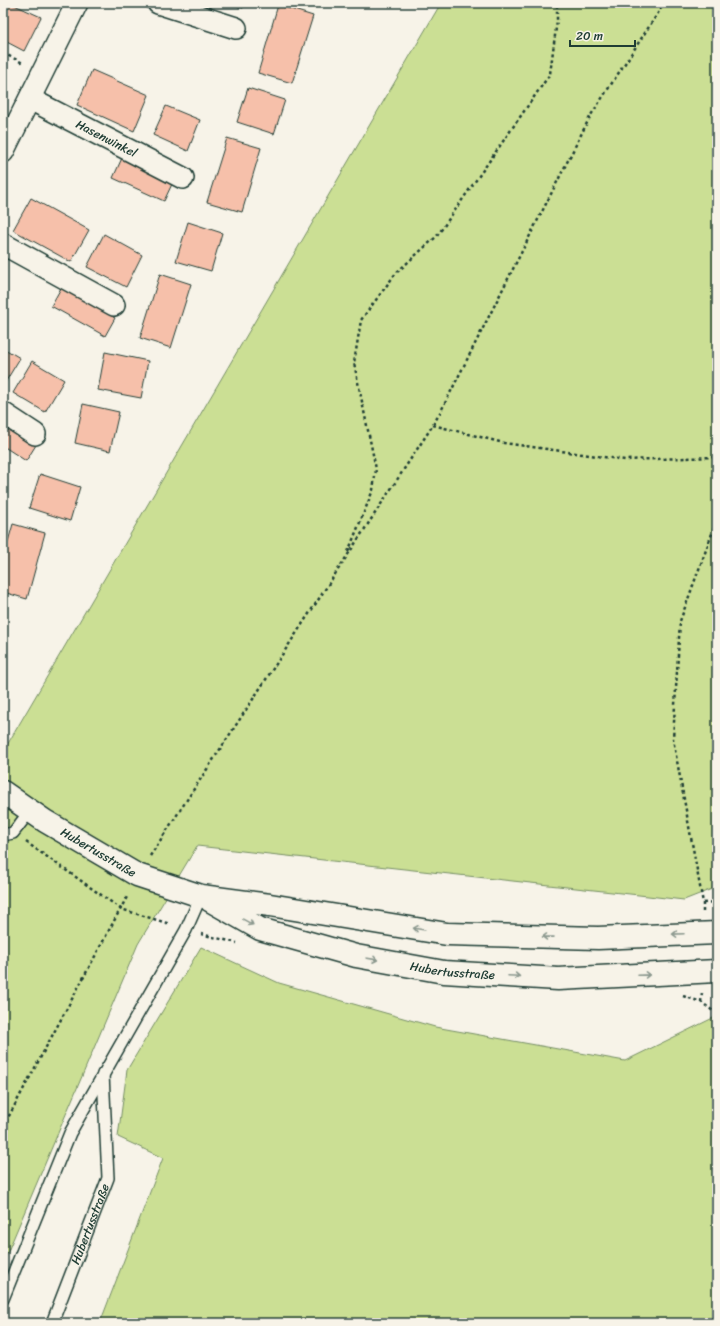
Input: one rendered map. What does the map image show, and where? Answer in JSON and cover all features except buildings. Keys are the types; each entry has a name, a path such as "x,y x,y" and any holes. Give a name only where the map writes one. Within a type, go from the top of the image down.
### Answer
{"street":[{"path":"3,152 77,3"},
{"path":"158,3 236,28"},
{"name":"Hasenwinkel","path":"30,99 183,178"},
{"path":"3,244 114,305"},
{"path":"3,413 35,434"},
{"name":"Hubertusstraße","path":"3,792 45,821 137,875 201,896 260,928 356,956 444,972 558,979 717,971"},
{"name":"Hubertusstraße","path":"201,896 270,905 447,934 598,938 717,933"}],"lane":[{"path":"3,835 13,833 30,810"},
{"path":"3,1299 70,1133 186,930 201,896"},
{"name":"Hubertusstraße","path":"52,1323 108,1178 103,1074"}],"path":[{"path":"345,558 373,490 376,470 354,363 361,320 396,273 437,236 550,74 557,20 557,3"},
{"path":"3,1127 122,909 137,875 433,425 591,115 660,10 663,3"},
{"path":"433,425 504,443 625,460 717,457"},
{"path":"717,520 680,621 673,739 703,903 717,902"}],"green space":[{"path":"441,3 717,3 717,887 684,900 197,846 138,944 3,1263 3,752"},
{"path":"201,947 279,983 435,1027 625,1061 717,1016 717,1323 100,1323 163,1158 118,1137 127,1070"}]}
